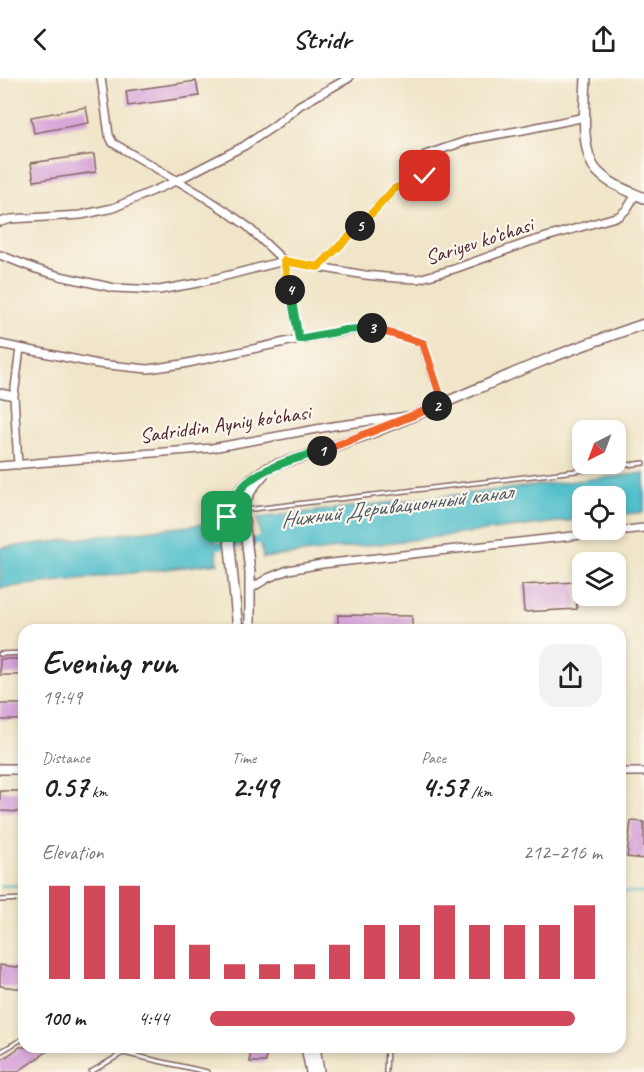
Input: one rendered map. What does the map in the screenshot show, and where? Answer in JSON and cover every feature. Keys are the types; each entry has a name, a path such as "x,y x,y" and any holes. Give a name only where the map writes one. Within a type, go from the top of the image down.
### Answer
{"main road":[{"path":"586,78 586,150 590,162 597,172 608,180 640,196"},
{"name":"Sadriddin Ayniy ko‘chasi","path":"237,624 226,522 233,501 243,486 259,473 419,414 549,359 644,324"},
{"name":"Sadriddin Ayniy ko‘chasi","path":"243,515 248,496 258,481 266,472 280,464"},
{"path":"243,515 250,572 250,624"},
{"path":"0,769 18,769"},
{"path":"307,1053 311,1072"},
{"path":"316,1053 319,1072"}],"street":[{"path":"101,78 109,135 113,143 200,194 247,226 284,261 299,339"},
{"path":"0,222 10,219 81,215 113,208 176,181 244,146 300,105 349,78"},
{"path":"318,267 394,189 425,176 425,155 472,139 585,117"},
{"name":"Sariyev ko‘chasi","path":"0,255 52,273 114,288 159,290 198,283 284,261 365,275 418,279 454,269 529,242 618,216 640,196"},
{"path":"0,344 98,364 148,369 183,364 346,330 373,328 423,343 443,404"},
{"path":"18,465 14,396 20,348"},
{"path":"0,393 14,396"},
{"name":"Sadriddin Ayniy ko‘chasi","path":"0,466 212,448 333,426 419,414"},
{"path":"250,589 288,570 322,564 644,528"},
{"path":"626,772 644,772"}],"lane":[{"path":"243,515 644,462"},
{"path":"0,654 18,653"},
{"path":"0,900 18,899"},
{"path":"0,1052 18,1042"},
{"path":"91,1072 123,1053 207,1072"},
{"path":"386,1072 387,1053"}],"water":[{"path":"644,473 644,512 626,514 626,486 572,486 572,520 263,558 258,518"},
{"path":"213,523 218,563 0,588 0,548"}],"building":[{"path":"196,81 199,96 128,106 126,91"},
{"path":"86,107 89,123 34,133 31,117"},
{"path":"94,154 96,172 34,181 31,163"},
{"path":"572,582 572,606 577,606 577,609 524,612 522,585"},
{"path":"338,615 412,616 412,624 338,624"},
{"path":"0,659 18,659 18,675 0,675"},
{"path":"0,704 18,704 18,720 0,720"},
{"path":"0,791 18,791 18,812 0,811"},
{"path":"631,821 644,822 644,859 627,857"},
{"path":"0,965 18,967 18,988 0,986"},
{"path":"18,1048 18,1053 45,1053 17,1072 0,1072 0,1061"},
{"path":"250,1053 266,1053 266,1062 250,1062"}],"waterway":[{"name":"Нижний Деривационный канал","path":"206,547 271,539"},
{"path":"0,886 18,885"},
{"path":"626,892 644,892"}],"route":[{"path":"227,517 237,494 249,480 270,467 333,447 443,404 423,343 373,328 346,330 299,339 284,261 318,267 394,189 425,176"}]}
